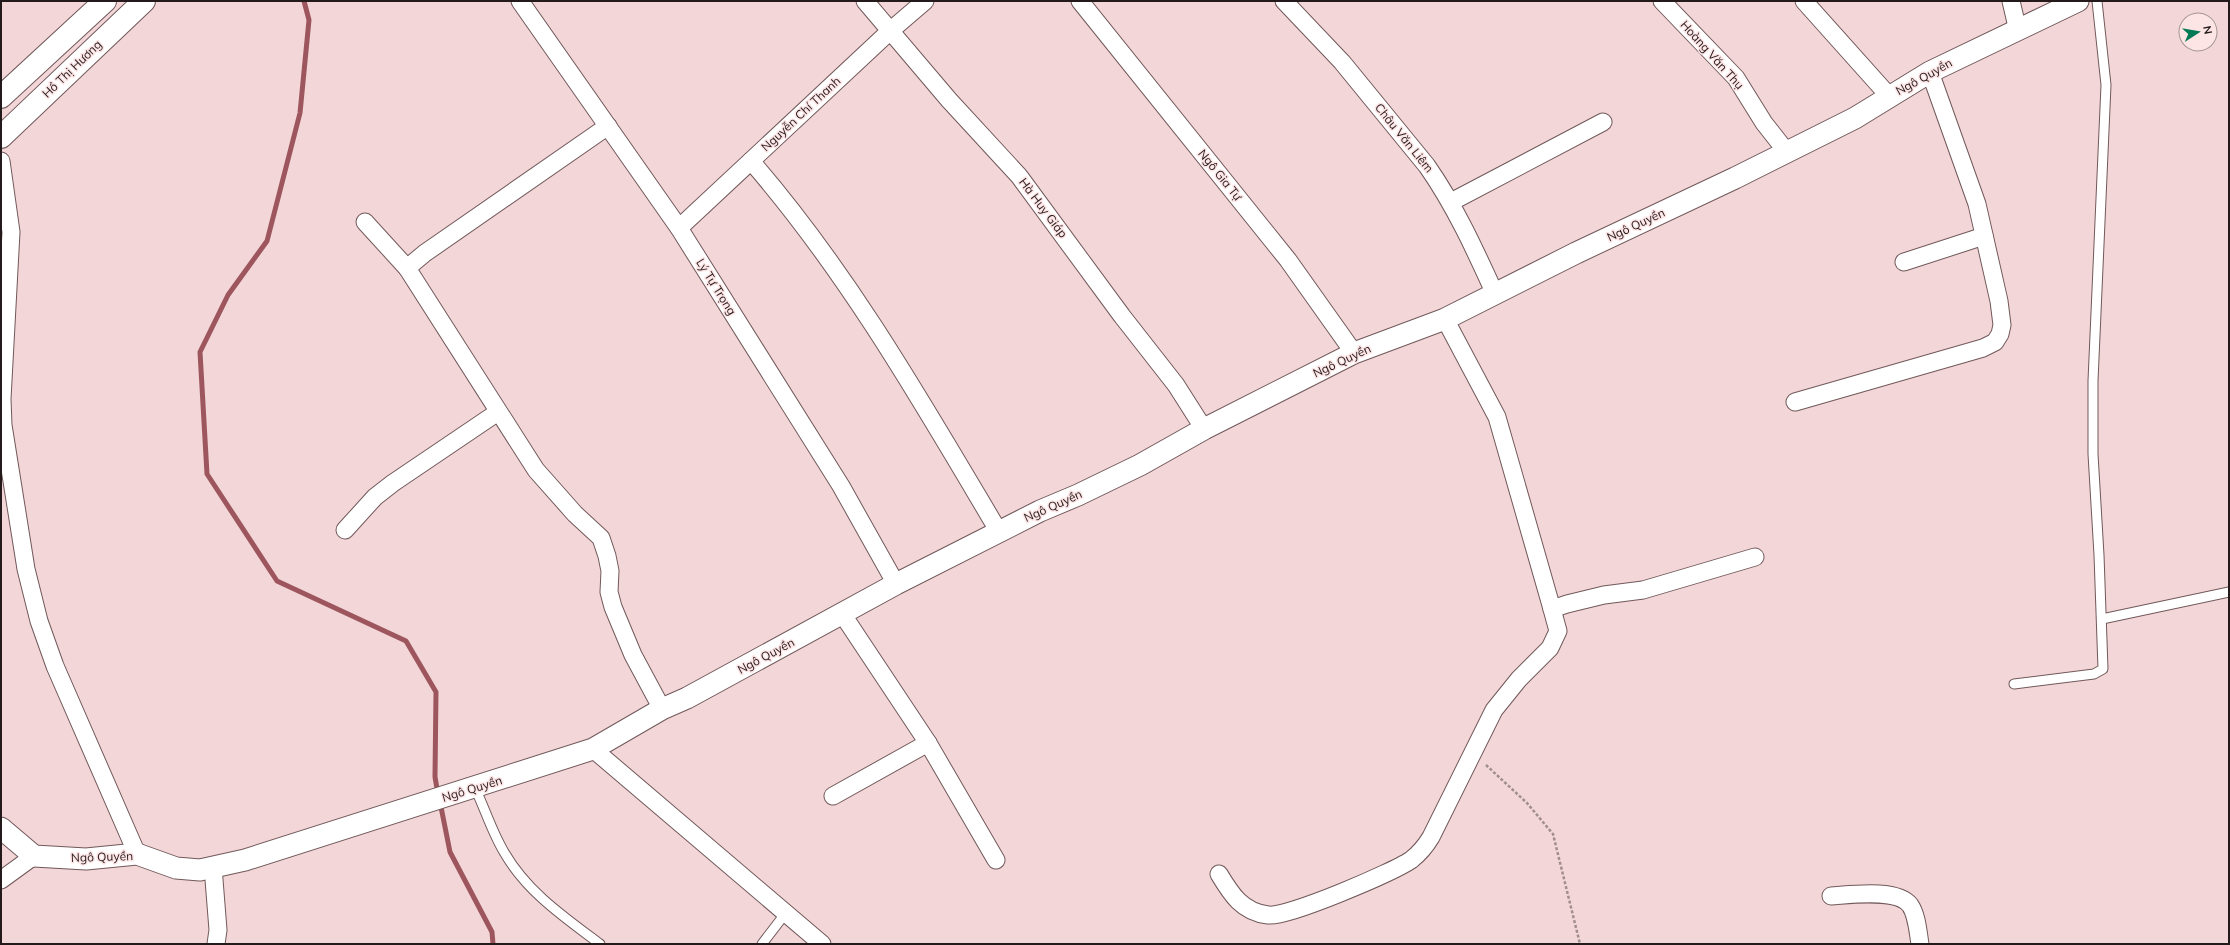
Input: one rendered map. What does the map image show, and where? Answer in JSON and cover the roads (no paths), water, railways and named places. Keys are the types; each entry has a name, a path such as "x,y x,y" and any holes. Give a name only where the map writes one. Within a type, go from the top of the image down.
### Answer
{"main road":[{"path":"1,97 105,1"},
{"name":"Hồ Thị Hương","path":"1,137 144,1"}],"street":[{"name":"Lý Tự Trọng","path":"520,1 679,228 841,486 896,584"},
{"name":"Hà Huy Giáp","path":"865,1 1023,181 1122,316 1176,385 1204,429"},
{"name":"Nguyễn Chí Thanh","path":"679,228 890,31 925,1"},
{"name":"Ngô Gia Tự","path":"1080,1 1288,260 1354,353"},
{"name":"Châu Văn Liêm","path":"1284,1 1342,62 1427,166 1450,202 1495,294"},
{"name":"Hoàng Văn Thụ","path":"1662,1 1736,78 1764,123 1786,151"},
{"path":"1804,1 1889,96"},
{"path":"2011,1 2018,31"},
{"name":"Ngô Quyền","path":"34,856 86,859 137,854 176,868 200,870 213,868 245,860 454,795 593,749 662,710 688,698 842,615 896,584 999,532 1140,465 1204,429 1354,353 1444,319 1735,178 1786,151 1830,131 1930,72 2078,1"},
{"path":"1795,402 1983,348 1995,342 2000,334 2002,325 1999,301 1977,204 1930,72"},
{"path":"1450,202 1603,122"},
{"path":"407,268 425,253 608,126"},
{"path":"1,161 11,232 2,399 3,425 26,569 39,621 54,666 137,854"},
{"path":"752,161 786,200 862,307 909,381 999,532"},
{"path":"365,222 407,268 536,470 575,514 601,538 610,571 609,592 613,607 633,655 662,710"},
{"path":"1904,262 1984,236"},
{"path":"1219,874 1233,897 1249,909 1269,916 1283,914 1394,869 1422,851 1461,779 1472,751 1494,710 1519,679 1550,648 1558,632 1497,417 1444,319"},
{"path":"345,530 375,498 393,483 498,412"},
{"path":"1552,609 1604,595 1643,590 1755,557"},
{"path":"842,615 928,743 996,860"},
{"path":"834,796 928,743"},
{"path":"593,749 822,944"},
{"path":"1,828 34,856 1,880"},
{"path":"213,868 218,930 216,944"},
{"path":"1831,896 1874,894 1891,896 1906,901 1914,915 1920,944"}],"lane":[{"path":"2014,684 2094,674 2103,669 2102,618 2093,454 2093,381 2106,85 2097,1"},
{"path":"2102,618 2229,592"},
{"path":"475,788 504,852 525,881 540,898 600,944"},
{"path":"762,944 785,914"}],"waterway":[{"path":"304,1 309,20 300,113 267,241 228,295 200,352 207,474 277,581 406,641 436,692 435,777 438,794"},
{"path":"440,802 450,852 492,932 493,944"}]}
